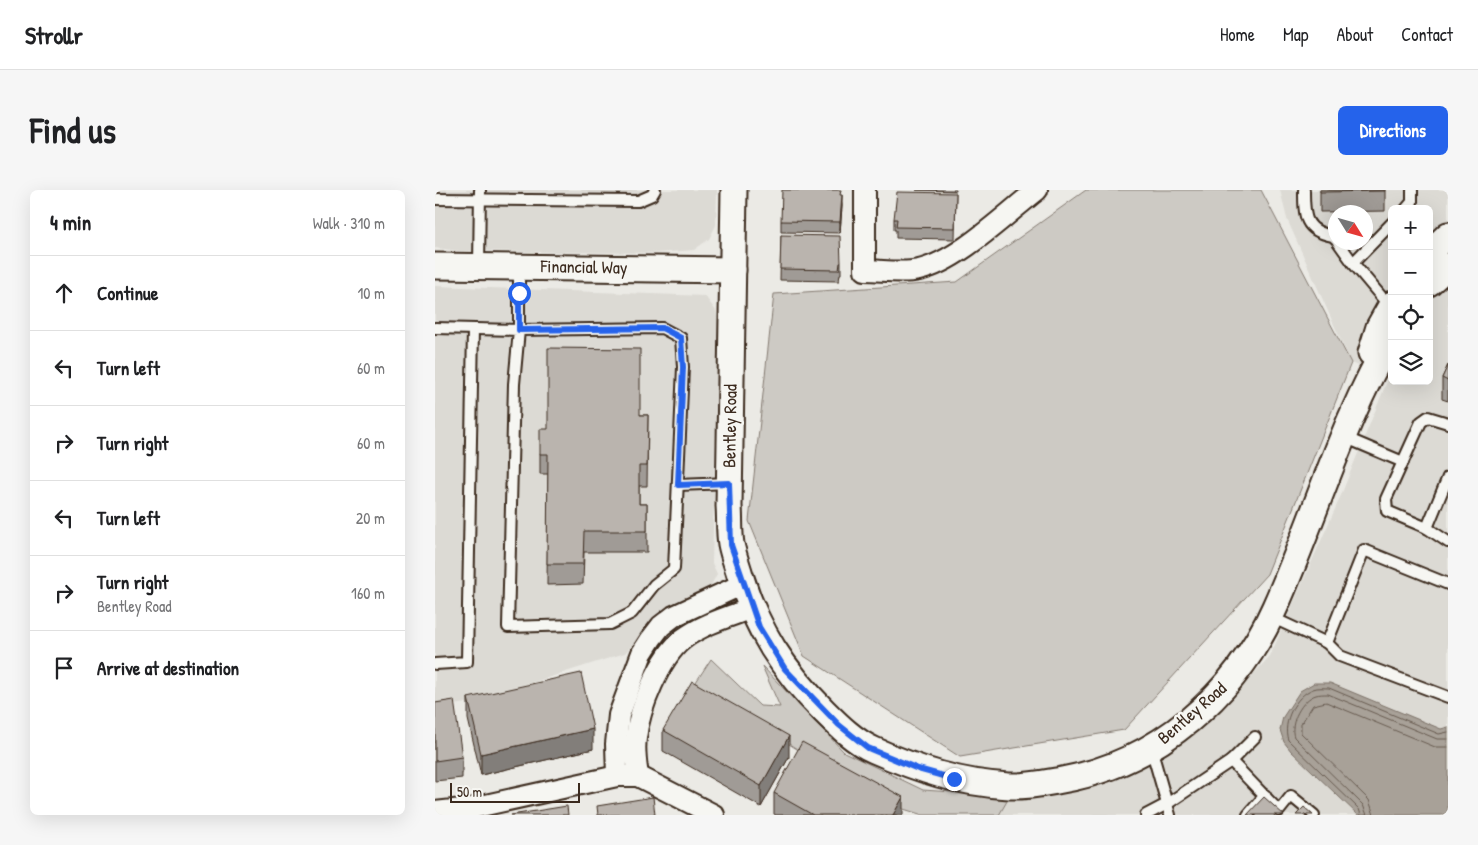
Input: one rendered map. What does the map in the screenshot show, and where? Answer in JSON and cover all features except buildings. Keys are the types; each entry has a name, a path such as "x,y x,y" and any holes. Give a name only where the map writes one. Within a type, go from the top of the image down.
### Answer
{"street":[{"name":"Bentley Road","path":"734,190 729,483 731,545 759,627 785,669 839,725 868,748 918,769 954,779 1010,786 1042,784 1091,775 1151,748 1179,730 1221,691 1245,661 1270,617 1369,375 1390,340"},
{"path":"865,190 865,270 917,271 935,266 951,257 1037,190"},
{"path":"1432,250 1448,235"},
{"name":"Financial Way","path":"435,266 733,270"},
{"path":"1433,279 1448,266"},
{"name":"Bentley Road","path":"1369,375 1372,344 1388,312"},
{"path":"617,776 616,744 619,715 642,653 651,639 661,626 674,616 743,584"},
{"path":"638,776 635,750 640,718 649,692 671,650 682,640 713,622 752,608"},
{"path":"435,812 472,812 617,776 638,776 692,809 713,815"}],"lane":[{"path":"479,266 480,190"},
{"path":"435,199 480,201 638,201 652,195 655,190"},
{"path":"1304,190 1304,214 1310,226 1321,234 1328,235"},
{"path":"1409,205 1412,202 1412,190"},
{"path":"1353,263 1388,227"},
{"path":"1344,250 1388,303"},
{"path":"435,328 519,330 662,328 681,338 683,367 674,569 654,585 632,612 609,624 508,627 514,384 519,330 519,266"},
{"path":"435,664 467,662 473,329"},
{"path":"1448,423 1431,417 1425,418 1421,422 1385,506 1387,511 1427,528 1448,542"},
{"path":"1344,437 1403,462"},
{"path":"1427,528 1448,477"},
{"path":"678,485 729,483"},
{"path":"1327,642 1364,550 1448,584"},
{"path":"1270,617 1327,642 1339,656 1448,697"},
{"path":"1147,815 1169,810 1231,761 1255,737"},
{"path":"1151,748 1169,810"},
{"path":"1231,761 1265,795 1277,813 1291,796 1314,815"},
{"path":"1247,815 1265,795"}],"shaded area":[{"path":"435,190 717,190 716,225 709,239 694,250 658,253 459,251 435,248"},
{"path":"1086,190 1261,190 1351,363 1267,574 1124,730 960,757 804,656 749,521 774,294 957,282"},
{"path":"1280,190 1448,190 1448,815 999,815 1010,796 1075,791 1143,768 1211,720 1270,656 1339,500 1388,379 1351,363 1287,219"},
{"path":"435,286 705,296 716,311 719,329 712,563 717,574 709,589 699,597 660,617 625,653 472,702 435,708"},
{"path":"711,659 760,706 780,707 762,666 844,752 923,790 1010,796 999,815 923,815 884,803 694,685"}],"water":[{"path":"1314,683 1330,683 1441,729 1448,727 1448,815 1358,815 1291,751 1284,742 1280,730 1283,717 1300,691"}],"route":[{"path":"519,293 519,330 662,328 681,338 683,367 678,485 729,483 731,545 759,627 785,669 811,698 839,725 868,748 918,769 954,779"}]}
